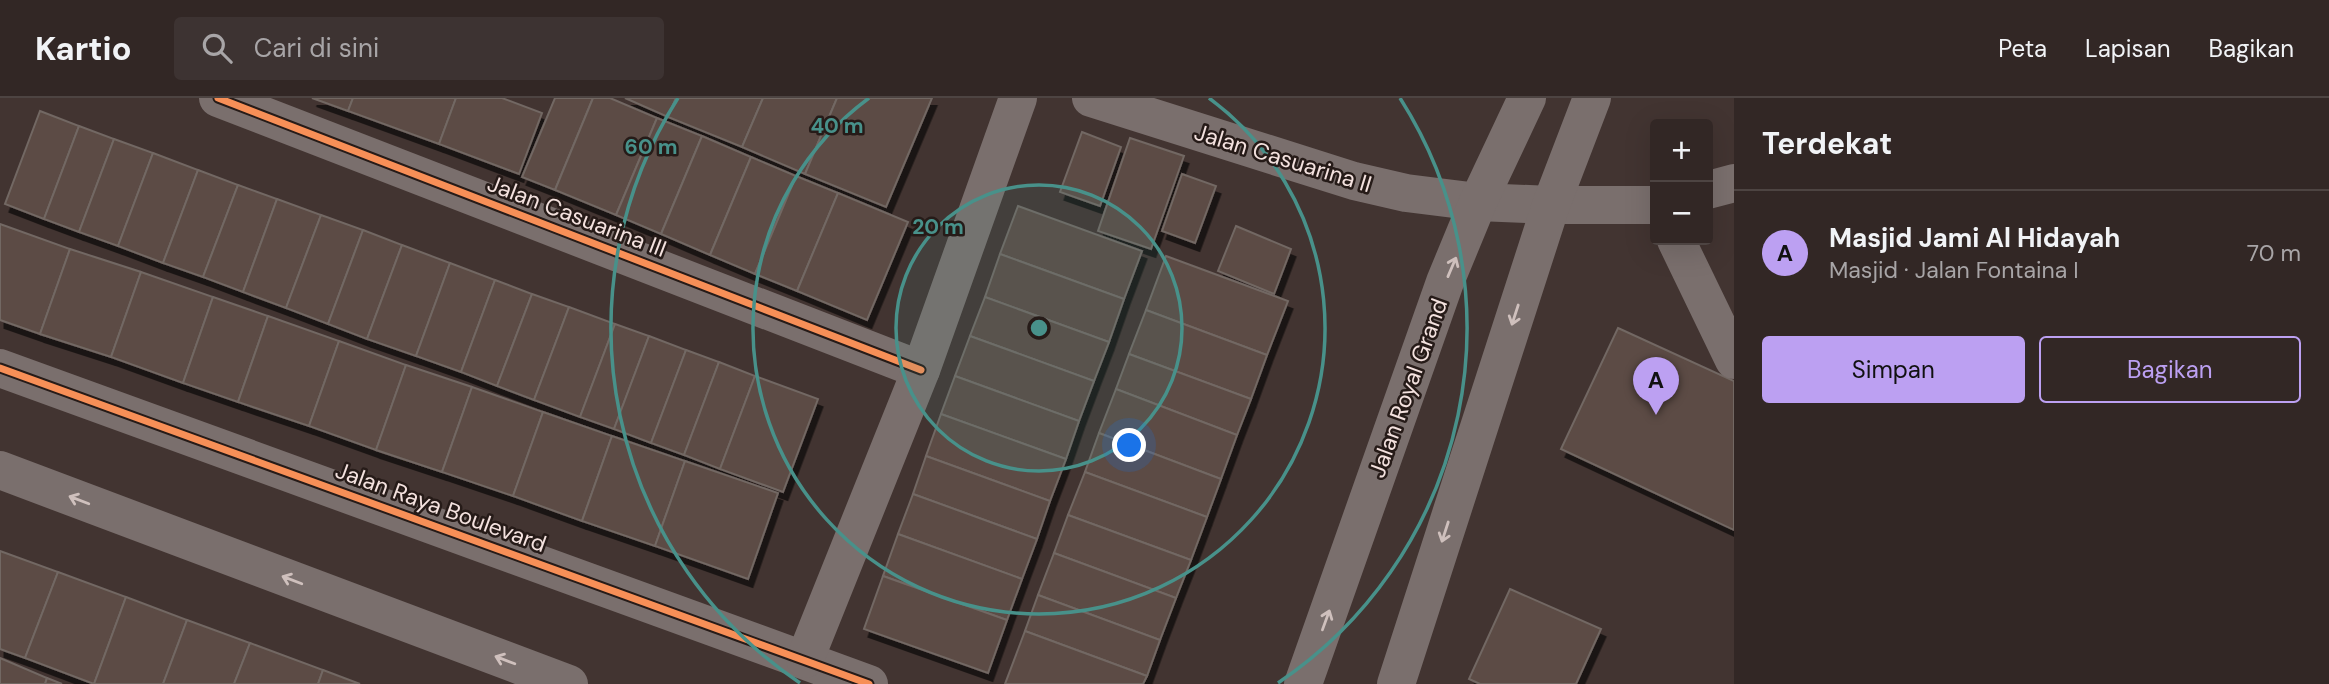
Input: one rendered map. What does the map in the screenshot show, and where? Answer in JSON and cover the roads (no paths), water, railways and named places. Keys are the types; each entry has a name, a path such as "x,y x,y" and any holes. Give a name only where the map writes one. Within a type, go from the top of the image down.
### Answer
{"street":[{"name":"Jalan Casuarina III","path":"218,98 921,370"},
{"path":"805,659 921,370 1018,98"},
{"name":"Jalan Casuarina II","path":"1091,98 1354,181 1406,193 1478,202 1650,205"},
{"name":"Jalan Royal Grand","path":"1303,684 1445,282 1478,202 1527,98"},
{"path":"1396,684 1551,205 1592,98"},
{"path":"1713,189 1734,183"},
{"path":"1678,245 1734,360"},
{"name":"Jalan Raya Boulevard","path":"0,368 869,684"},
{"path":"0,471 569,684"}],"place":[{"name":"Masjid Jami Al Hidayah","path":"1656,415"}]}
